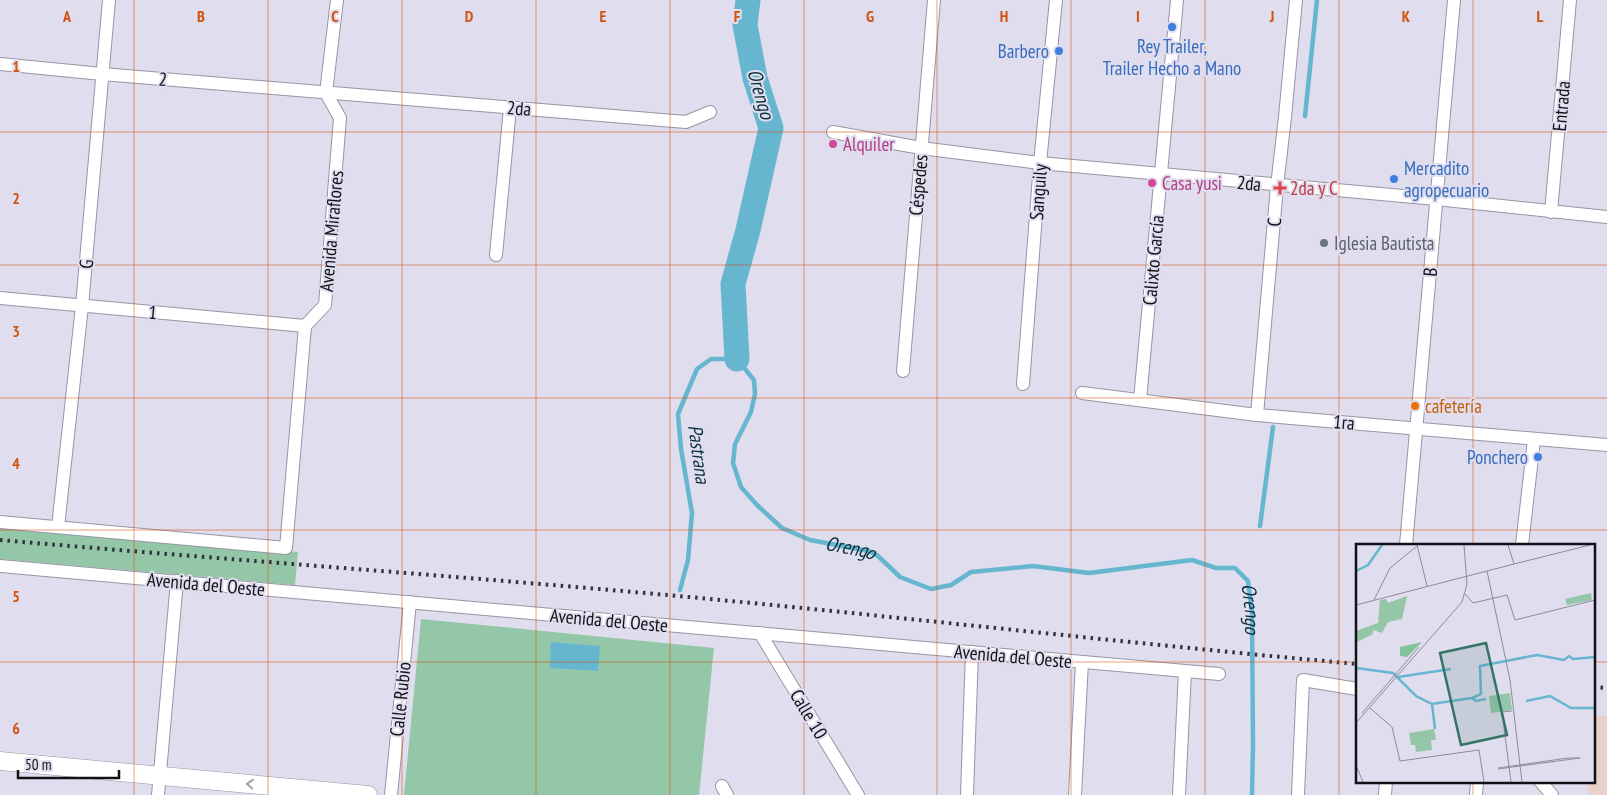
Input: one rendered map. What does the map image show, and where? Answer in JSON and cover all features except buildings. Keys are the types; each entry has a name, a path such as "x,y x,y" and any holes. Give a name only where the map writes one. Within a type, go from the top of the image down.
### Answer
{"street":[{"name":"G","path":"58,528 82,306 109,0"},
{"path":"326,93 337,0"},
{"name":"Céspedes","path":"903,371 934,0"},
{"name":"Sanguily","path":"1023,384 1040,163 1056,0"},
{"name":"Calixto García","path":"1140,400 1177,0"},
{"name":"C","path":"1257,414 1296,0"},
{"name":"B","path":"1406,544 1454,0"},
{"name":"Entrada","path":"1551,212 1570,0"},
{"name":"2","path":"0,64 326,93"},
{"name":"2da","path":"326,93 686,122 710,112"},
{"name":"Avenida Miraflores","path":"305,326 324,305 325,295 340,118 326,93"},
{"path":"496,255 510,108"},
{"name":"2da","path":"833,132 921,148 1040,163 1436,199 1607,217"},
{"name":"1","path":"0,298 305,326"},
{"path":"0,522 286,548 305,326"},
{"name":"1ra","path":"1082,393 1257,414 1607,445"},
{"path":"1522,544 1534,440"},
{"name":"Avenida del Oeste","path":"0,566 1219,674"},
{"path":"158,795 177,582"},
{"name":"Calle Rubio","path":"391,795 410,602"},
{"name":"Calle 10","path":"760,633 858,795"},
{"path":"967,795 972,652"},
{"path":"1075,795 1082,662"},
{"path":"1179,795 1185,671"},
{"path":"1298,795 1304,680 1356,689"},
{"path":"0,761 368,795"},
{"path":"1385,795 1386,782"},
{"path":"1476,795 1477,782"},
{"path":"1541,782 1552,795"}],"shaded area":[{"path":"1595,716 1607,716 1607,795 1588,794 1587,782 1594,782"}],"green space":[{"path":"0,527 298,552 295,585 0,559"},
{"path":"421,619 714,648 699,795 404,795"}],"water":[{"path":"551,642 600,646 598,671 550,668"}],"waterway":[{"name":"Orengo","path":"737,359 733,284 748,230 771,128 755,78 745,25 748,0"},
{"path":"1305,116 1317,0"},
{"name":"Orengo","path":"680,590 688,560 692,513 681,449 678,414 697,369 711,359 737,359 754,380 755,394 751,412 735,444 733,463 741,487 782,528 810,540 869,551 878,556 900,577 931,589 951,585 971,572 1033,566 1089,573 1192,560 1216,568 1235,568 1248,581 1252,613 1252,795"},
{"path":"1260,526 1273,427"}],"railway":[{"path":"0,540 689,597 1356,664"},
{"path":"1594,687 1607,688"}],"place":[{"name":"Rey Trailer, Trailer Hecho a Mano","path":"1172,27"},
{"name":"Barbero","path":"1059,51"},
{"name":"Alquiler","path":"833,144"},
{"name":"Mercadito agropecuario","path":"1394,179"},
{"name":"Casa yusi","path":"1152,183"},
{"name":"2da y C","path":"1280,188"},
{"name":"Iglesia Bautista","path":"1324,243"},
{"name":"cafetería","path":"1415,406"},
{"name":"Ponchero","path":"1538,457"}],"water label":[{"name":"Pastrana","path":"699,454"}]}
